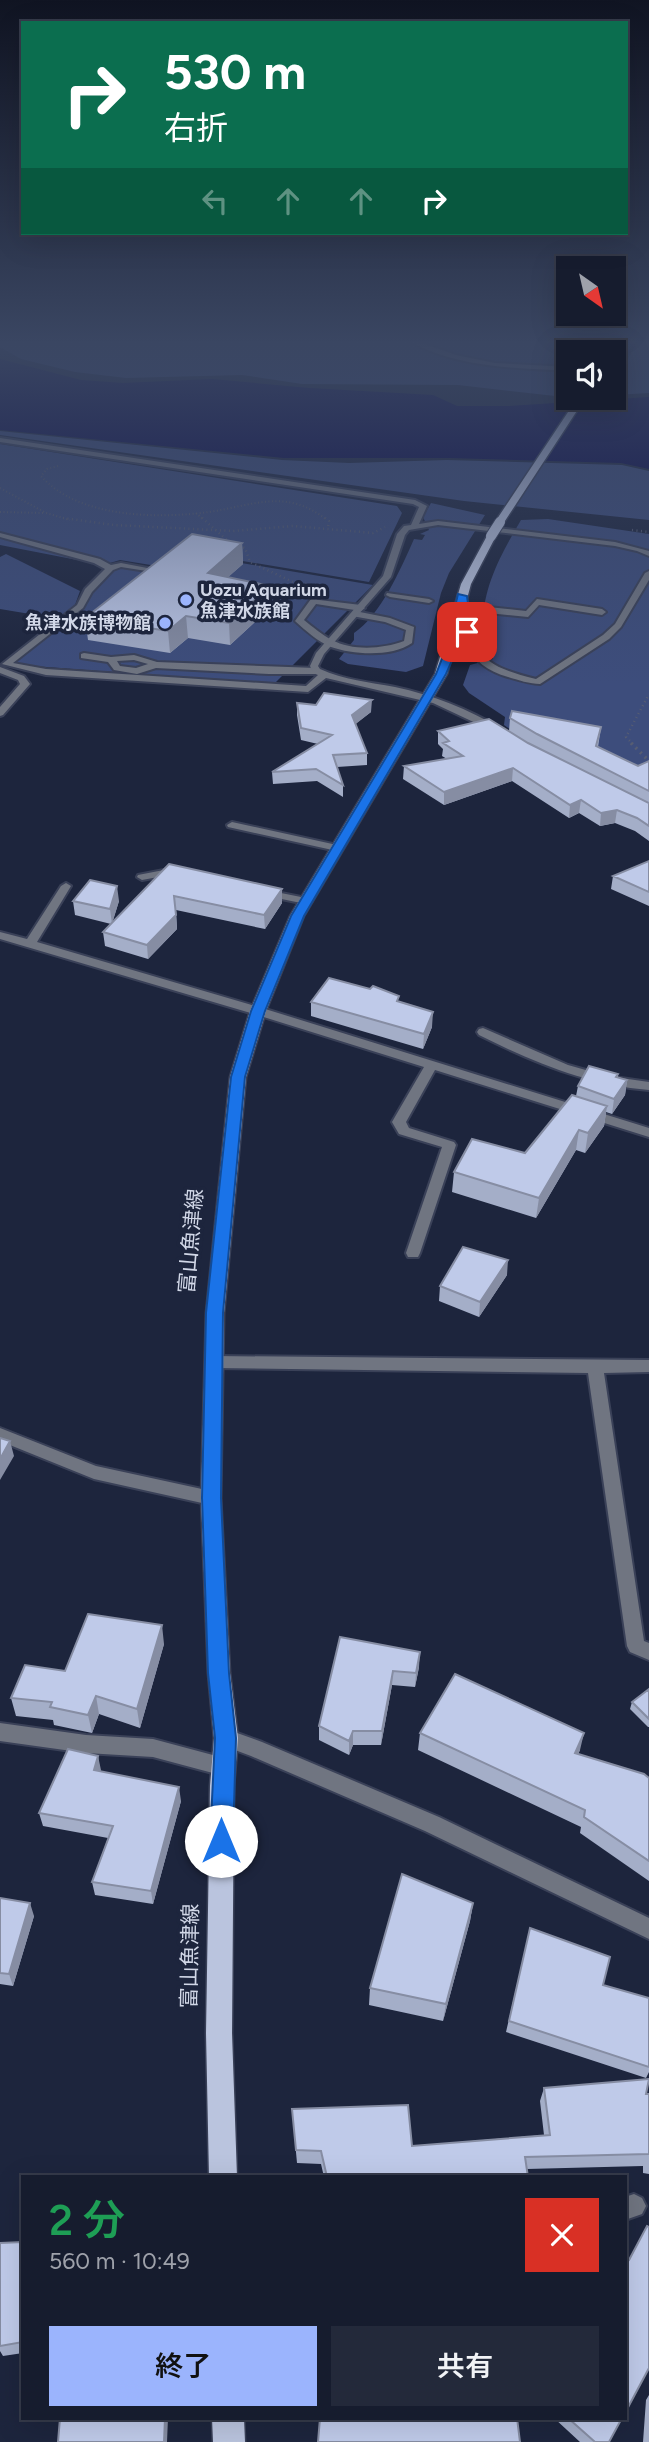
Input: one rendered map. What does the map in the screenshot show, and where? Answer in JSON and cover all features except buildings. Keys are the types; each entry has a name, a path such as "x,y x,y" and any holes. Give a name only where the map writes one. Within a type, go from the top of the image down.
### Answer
{"main road":[{"name":"富山魚津線","path":"223,2175 219,2033 226,1738 219,1673 211,1498 215,1313 238,1077 258,1011 306,901 428,698 449,656 462,596 474,561 544,456"},
{"path":"228,2420 229,2442"}],"street":[{"path":"107,456 415,502 423,506 415,525"},
{"path":"320,673 314,666 320,653 387,577 401,534 415,525 461,525 615,544 649,554"},
{"path":"0,535 88,558 110,568"},
{"path":"2,668 80,606 88,591 110,568 121,565 159,571 151,578"},
{"path":"462,596 472,654 478,661 498,672 537,682 606,637 618,625 649,573"},
{"path":"390,595 429,601"},
{"path":"314,601 358,611 411,629 408,643 397,648 378,650 329,643 299,621 314,601"},
{"path":"488,610 528,614 537,602 602,612"},
{"path":"84,656 111,660 127,656 146,659 155,665 320,673 457,706 511,739"},
{"path":"2,668 308,689 320,673"},
{"path":"2,668 21,678 25,684"},
{"path":"0,713 25,684 47,672"},
{"path":"232,825 337,848"},
{"path":"142,877 169,872 197,878"},
{"path":"30,944 66,886"},
{"path":"251,889 306,901"},
{"path":"0,935 258,1011 649,1133"},
{"path":"483,1032 526,1055 626,1085 649,1086"},
{"path":"413,1253 449,1145 404,1131 399,1122 432,1065"},
{"path":"214,1362 649,1366"},
{"path":"595,1367 636,1646 649,1652"},
{"path":"0,1434 94,1472 211,1498"},
{"path":"0,1732 86,1744 153,1748 224,1767"},
{"path":"226,1738 256,1748 432,1824 649,1929"}],"path":[{"path":"64,465 47,469 41,477 47,488 65,498 136,513 196,513 242,508 252,501 294,502 313,509 329,521 328,527"},
{"path":"0,488 46,513 71,520 114,525 210,530 328,527 373,533 391,524"},
{"path":"0,512 46,513"},
{"path":"196,513 207,520 210,530 223,540 245,548 250,562 293,582 317,585"},
{"path":"649,694 626,737 649,761"}],"shaded area":[{"path":"0,456 77,456 397,506 402,513 369,582 183,551 157,566 120,560 103,565 0,545"},
{"path":"147,456 243,456 349,463 447,460 622,465 649,471 649,520 464,501"},
{"path":"263,456 649,456 649,469 621,463"},
{"path":"431,503 485,515 449,573 441,593 423,666 406,672 348,664 339,659 354,640 354,633 381,603 414,539 422,540 425,535 420,534 429,530 423,517"},
{"path":"548,519 649,534 649,802 537,748 504,725 505,717 469,693 463,685 470,665 493,659 483,623 489,587 503,552 521,520"},
{"path":"6,554 80,591 75,605 60,619 0,609 0,557"},
{"path":"194,555 373,585 274,684 6,664 64,622 110,568 159,571"}],"place":[{"name":"Uozu Aquarium 魚津水族館","path":"186,600"},
{"name":"魚津水族博物館","path":"165,623"}],"route":[{"path":"221,1841 226,1738 219,1673 211,1498 215,1313 238,1077 258,1011 297,916 418,717 441,674 449,656 462,596 467,632"}]}
